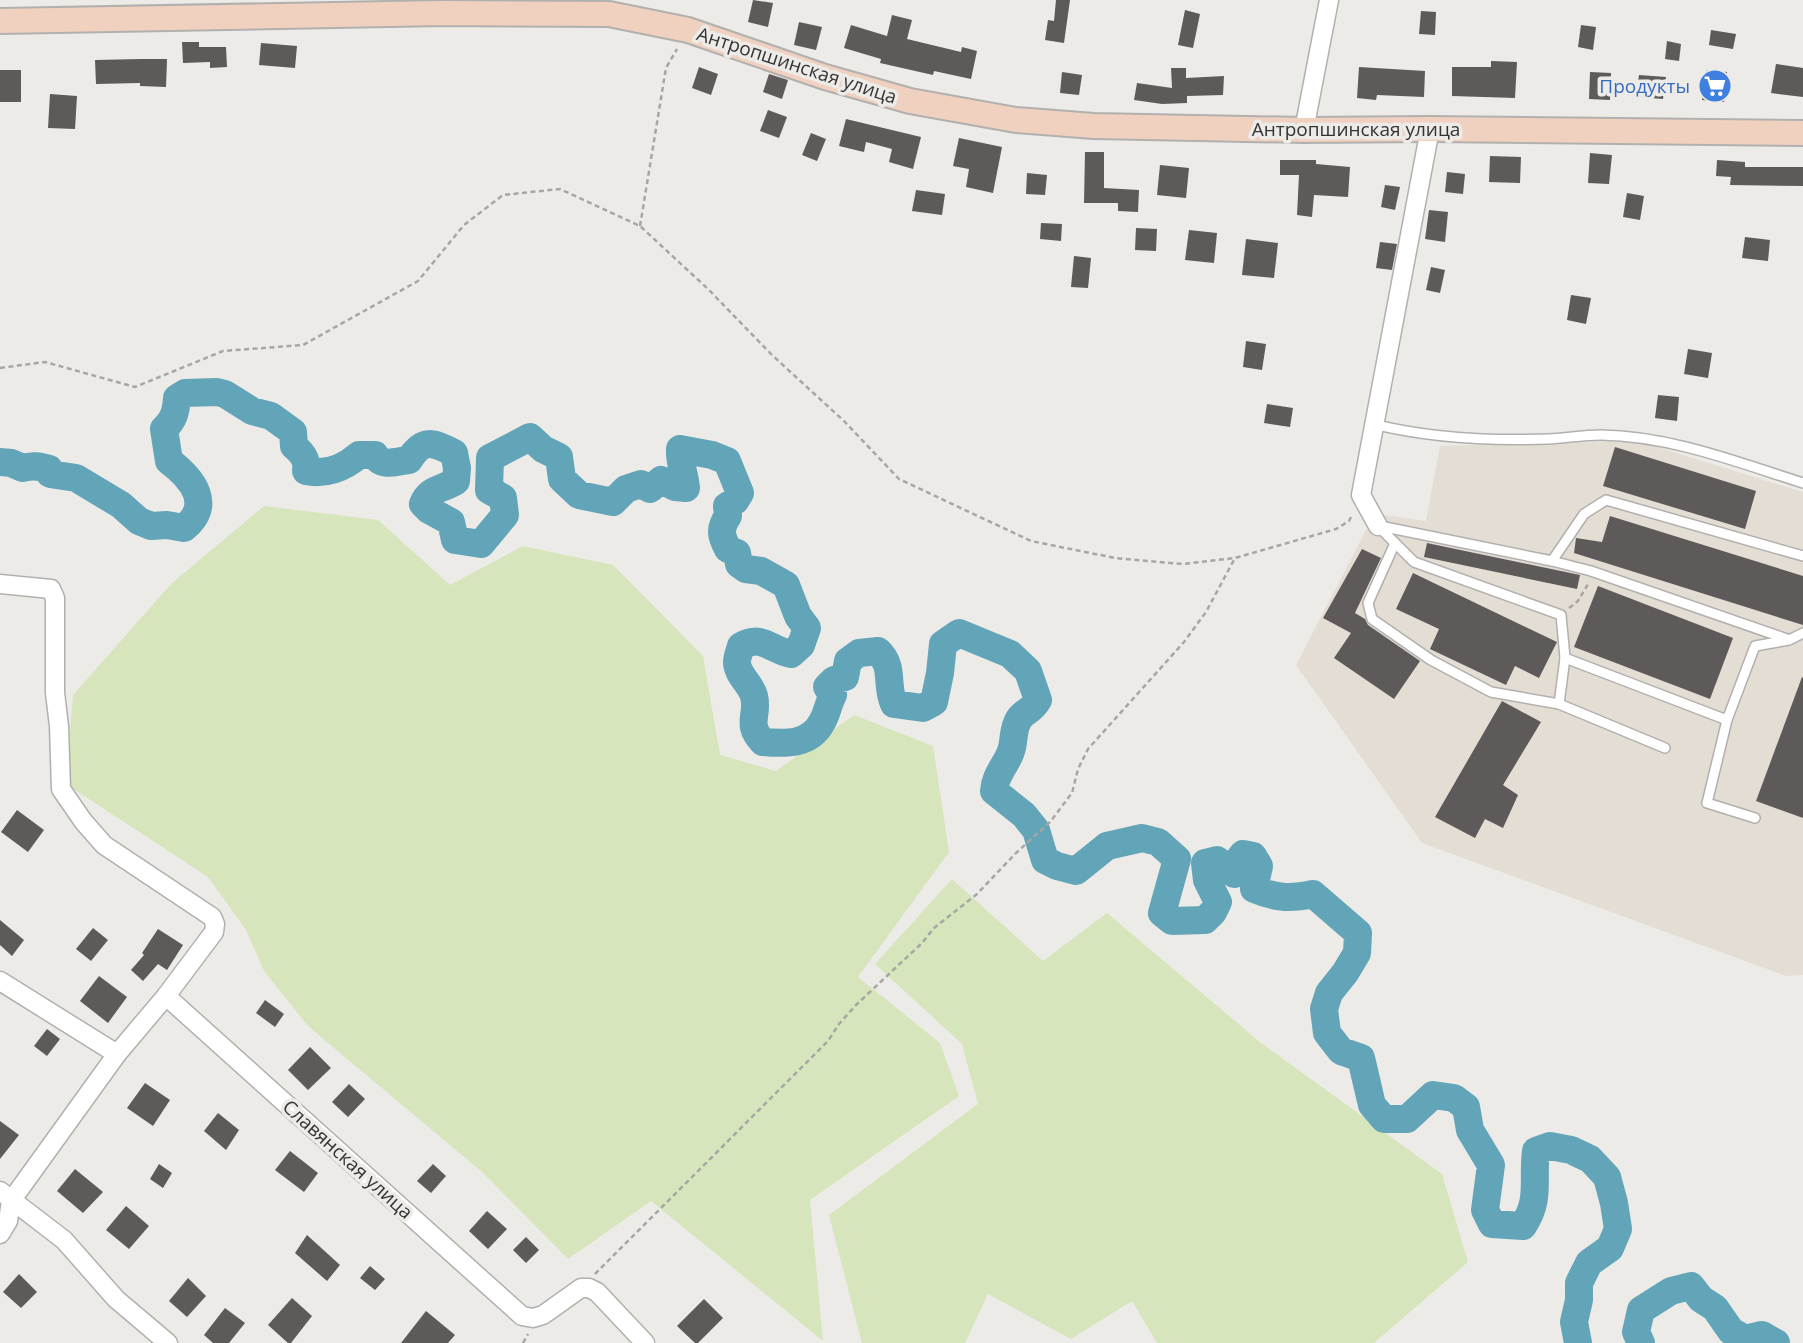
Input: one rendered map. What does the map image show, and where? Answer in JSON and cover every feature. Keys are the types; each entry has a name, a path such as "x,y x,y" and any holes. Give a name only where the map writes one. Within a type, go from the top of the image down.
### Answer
{"street":[{"path":"1304,130 1329,0"},
{"name":"Антропшинская улица","path":"0,20 609,14 688,30 825,77 886,94 1016,120 1094,127 1803,133"},
{"path":"1378,526 1361,495 1430,129"},
{"path":"0,584 51,589 55,598 55,693 60,726 61,789 104,845 212,917 215,924 214,932 166,996 6,1196 8,1221 0,1234"},
{"path":"0,981 117,1054"},
{"name":"Славянская улица","path":"166,996 522,1316 533,1318 543,1315 581,1288"},
{"path":"6,1196 64,1240 116,1299 168,1343"},
{"path":"581,1288 597,1292 645,1343"}],"lane":[{"path":"1373,424 1409,433 1477,438 1547,439 1601,435 1654,440 1707,451 1803,483"},
{"path":"1552,561 1584,514 1606,500 1803,556"},
{"path":"1378,526 1413,562 1561,615 1565,658 1559,704"},
{"path":"1378,526 1591,571 1789,640"},
{"path":"1395,543 1368,603 1372,619 1431,660 1491,692 1559,704 1665,748"},
{"path":"1755,818 1707,803 1727,720 1755,646 1789,640 1803,633"},
{"path":"1565,658 1727,720"}],"path":[{"path":"640,226 666,68 688,30"},
{"path":"0,368 45,362 135,387 223,351 303,345 418,281 464,225 503,195 560,189 640,226 844,421 899,479 1031,541 1128,559 1182,564 1236,558 1336,529 1349,521 1361,495"},
{"path":"581,1288 828,1041 856,1005 922,943 934,928 977,894 1046,826 1072,793 1078,769 1088,748 1184,642 1206,612 1236,558"},
{"path":"1561,615 1578,601 1589,583 1591,571"}],"shaded area":[{"path":"1638,441 1803,492 1803,975 1786,976 1422,843 1296,665 1366,530 1384,515 1426,521 1440,446"}],"green space":[{"path":"264,506 378,520 450,585 523,546 613,565 703,656 720,755 776,771 854,715 933,746 949,852 858,977 940,1043 959,1096 810,1200 823,1341 651,1201 568,1259 482,1172 308,1026 264,971 246,930 208,877 66,784 73,695 171,584"},
{"path":"952,879 1043,961 1107,913 1261,1043 1442,1174 1468,1262 1374,1343 1157,1343 1132,1301 1071,1339 988,1294 965,1343 862,1343 829,1215 978,1104 962,1044 875,964"}],"building":[{"path":"753,0 773,3 768,27 748,22"},
{"path":"1056,0 1070,0 1064,43 1045,40 1048,20 1054,21"},
{"path":"1185,10 1200,14 1193,48 1178,45"},
{"path":"1421,11 1436,12 1435,35 1419,34"},
{"path":"892,15 912,20 907,39 961,52 962,47 977,51 971,79 934,71 933,75 880,63 881,59 844,48 851,25 887,36"},
{"path":"799,22 822,27 816,50 794,45"},
{"path":"1581,25 1596,27 1593,50 1578,47"},
{"path":"1711,30 1736,34 1733,49 1709,45"},
{"path":"1667,41 1681,44 1679,61 1665,59"},
{"path":"182,42 199,42 199,47 226,47 227,67 210,68 210,62 183,63"},
{"path":"261,43 297,46 295,68 259,65"},
{"path":"167,59 166,87 140,86 140,83 96,84 95,60"},
{"path":"1491,61 1517,62 1515,98 1452,96 1452,67 1491,67"},
{"path":"1776,64 1803,68 1803,97 1771,93"},
{"path":"699,67 718,74 711,95 692,88"},
{"path":"1359,67 1425,71 1424,97 1377,95 1376,100 1357,98"},
{"path":"1171,68 1186,68 1186,78 1224,76 1223,95 1187,96 1187,103 1162,104 1134,100 1137,83 1172,88"},
{"path":"0,70 21,70 21,102 0,102"},
{"name":"Продукты","path":"1707,70 1727,72 1724,102 1702,100"},
{"path":"1062,72 1082,75 1079,95 1060,93"},
{"path":"1590,72 1611,73 1610,100 1589,99"},
{"path":"769,74 788,80 782,99 763,92"},
{"path":"1639,75 1666,77 1663,99 1636,97"},
{"path":"50,94 77,96 75,129 48,128"},
{"path":"768,110 787,117 779,138 760,131"},
{"path":"846,119 921,137 913,169 889,162 892,149 866,142 864,152 839,146"},
{"path":"811,133 826,139 817,161 802,155"},
{"path":"959,138 1002,147 993,193 966,187 969,169 953,166"},
{"path":"1085,152 1104,152 1104,188 1139,190 1138,212 1118,211 1118,203 1084,203"},
{"path":"1590,153 1612,155 1609,184 1588,183"},
{"path":"1490,156 1521,157 1520,183 1489,182"},
{"path":"1280,160 1316,160 1316,164 1350,167 1348,197 1314,195 1312,217 1297,215 1299,175 1280,175"},
{"path":"1717,160 1745,162 1745,167 1803,167 1803,186 1730,185 1731,177 1716,176"},
{"path":"1160,165 1189,168 1186,198 1157,195"},
{"path":"1447,172 1465,174 1463,194 1445,192"},
{"path":"1027,173 1047,175 1045,195 1026,194"},
{"path":"1385,185 1400,187 1395,210 1381,207"},
{"path":"916,190 945,194 942,215 912,211"},
{"path":"1627,193 1644,196 1640,220 1623,217"},
{"path":"1429,210 1448,212 1445,242 1425,239"},
{"path":"1041,223 1062,224 1061,241 1040,239"},
{"path":"1136,228 1157,229 1156,251 1135,250"},
{"path":"1189,230 1217,233 1214,263 1185,260"},
{"path":"1745,237 1770,240 1768,261 1742,258"},
{"path":"1246,239 1278,243 1274,278 1242,275"},
{"path":"1380,242 1397,244 1392,270 1376,268"},
{"path":"1074,256 1091,258 1088,288 1071,287"},
{"path":"1431,267 1445,270 1440,293 1426,290"},
{"path":"1571,295 1591,298 1586,324 1567,320"},
{"path":"1246,341 1266,344 1262,370 1243,367"},
{"path":"1688,349 1712,353 1708,378 1684,374"},
{"path":"1658,395 1679,397 1677,421 1655,418"},
{"path":"1267,404 1293,408 1290,427 1264,423"},
{"path":"1615,447 1756,491 1745,529 1603,486"},
{"path":"1610,516 1803,576 1803,625 1574,553 1576,538 1602,542"},
{"path":"1427,543 1580,575 1577,589 1424,557"},
{"path":"1362,549 1381,558 1355,613 1420,661 1394,699 1334,658 1351,633 1323,618"},
{"path":"1413,573 1557,642 1539,678 1515,666 1506,685 1430,649 1439,629 1396,609"},
{"path":"1598,586 1733,638 1710,699 1574,647"},
{"path":"1803,678 1803,818 1756,801"},
{"path":"1502,701 1541,722 1503,785 1518,795 1503,828 1485,819 1475,838 1435,817"},
{"path":"17,810 44,830 28,852 1,832"},
{"path":"0,920 24,940 12,956 0,945"},
{"path":"93,928 108,940 91,961 76,949"},
{"path":"158,929 183,945 167,970 158,964 143,981 131,970 144,955 142,953"},
{"path":"99,976 127,997 108,1023 80,1001"},
{"path":"265,1000 284,1014 275,1027 256,1013"},
{"path":"47,1029 60,1039 47,1056 34,1046"},
{"path":"310,1047 331,1068 308,1090 288,1070"},
{"path":"145,1083 170,1100 153,1126 127,1108"},
{"path":"349,1084 365,1099 348,1117 332,1102"},
{"path":"218,1113 239,1130 226,1150 204,1131"},
{"path":"0,1121 19,1135 0,1159"},
{"path":"290,1151 318,1173 304,1192 275,1170"},
{"path":"159,1164 172,1173 163,1188 150,1179"},
{"path":"433,1164 446,1176 431,1193 417,1181"},
{"path":"75,1169 103,1192 83,1213 57,1191"},
{"path":"126,1206 149,1226 129,1249 106,1230"},
{"path":"487,1211 507,1229 488,1249 469,1231"},
{"path":"307,1235 340,1265 327,1281 295,1253"},
{"path":"526,1237 539,1250 526,1263 513,1250"},
{"path":"370,1266 385,1279 375,1290 360,1278"},
{"path":"19,1274 37,1292 21,1308 3,1292"},
{"path":"188,1278 206,1296 187,1317 169,1301"},
{"path":"292,1298 312,1316 291,1343 288,1343 268,1325"},
{"path":"704,1299 723,1318 695,1343 677,1326"},
{"path":"225,1308 245,1323 229,1343 213,1343 204,1335"},
{"path":"426,1311 455,1335 448,1343 401,1343"}],"waterway":[{"path":"0,462 23,468 42,467 49,469 50,474 76,478 121,505 139,521 151,526 184,528 193,519 198,501 192,484 169,461 164,429 174,415 177,398 185,393 217,392 252,411 271,416 293,432 294,446 304,457 306,471 334,469 359,455 375,455 385,463 409,460 419,448 429,444 454,453 456,481 433,492 423,504 451,522 455,540 481,544 505,515 503,498 489,490 490,458 530,437 543,449 559,457 562,479 579,495 613,502 626,489 641,484 650,489 661,480 675,487 686,488 680,449 712,455 727,461 740,493 735,501 727,506 728,516 722,532 728,549 737,553 739,564 746,569 761,571 786,585 798,616 807,628 801,645 791,654 761,642 741,646 738,667 754,696 755,730 763,742 797,741 817,730 833,695 827,687 834,680 845,677 848,661 859,653 878,651 883,657 894,704 923,708 934,702 943,644 959,633 1010,654 1028,671 1038,700 1017,723 1011,751 996,780 994,791 1024,815 1036,830 1045,860 1076,871 1107,846 1142,838 1158,842 1177,859 1162,913 1172,921 1205,920 1213,912 1218,902 1207,880 1205,863 1217,860 1234,874 1237,862 1243,854 1253,856 1259,866 1254,889 1283,897 1313,894 1358,933 1357,953 1329,993 1324,1009 1327,1033 1341,1051 1361,1058 1372,1105 1384,1119 1407,1119 1433,1095 1454,1098 1466,1107 1470,1130 1491,1165 1485,1210 1492,1224 1523,1226 1534,1198 1536,1151 1550,1146 1571,1150 1590,1159 1607,1177 1618,1229 1610,1248 1589,1263 1579,1283 1579,1300 1574,1322 1578,1343"},
{"path":"1641,1343 1636,1332 1641,1310 1671,1291 1691,1286 1701,1299 1715,1308 1731,1331 1745,1339 1762,1335 1776,1343"}],"place":[{"name":"Продукты","path":"1715,86"}]}
